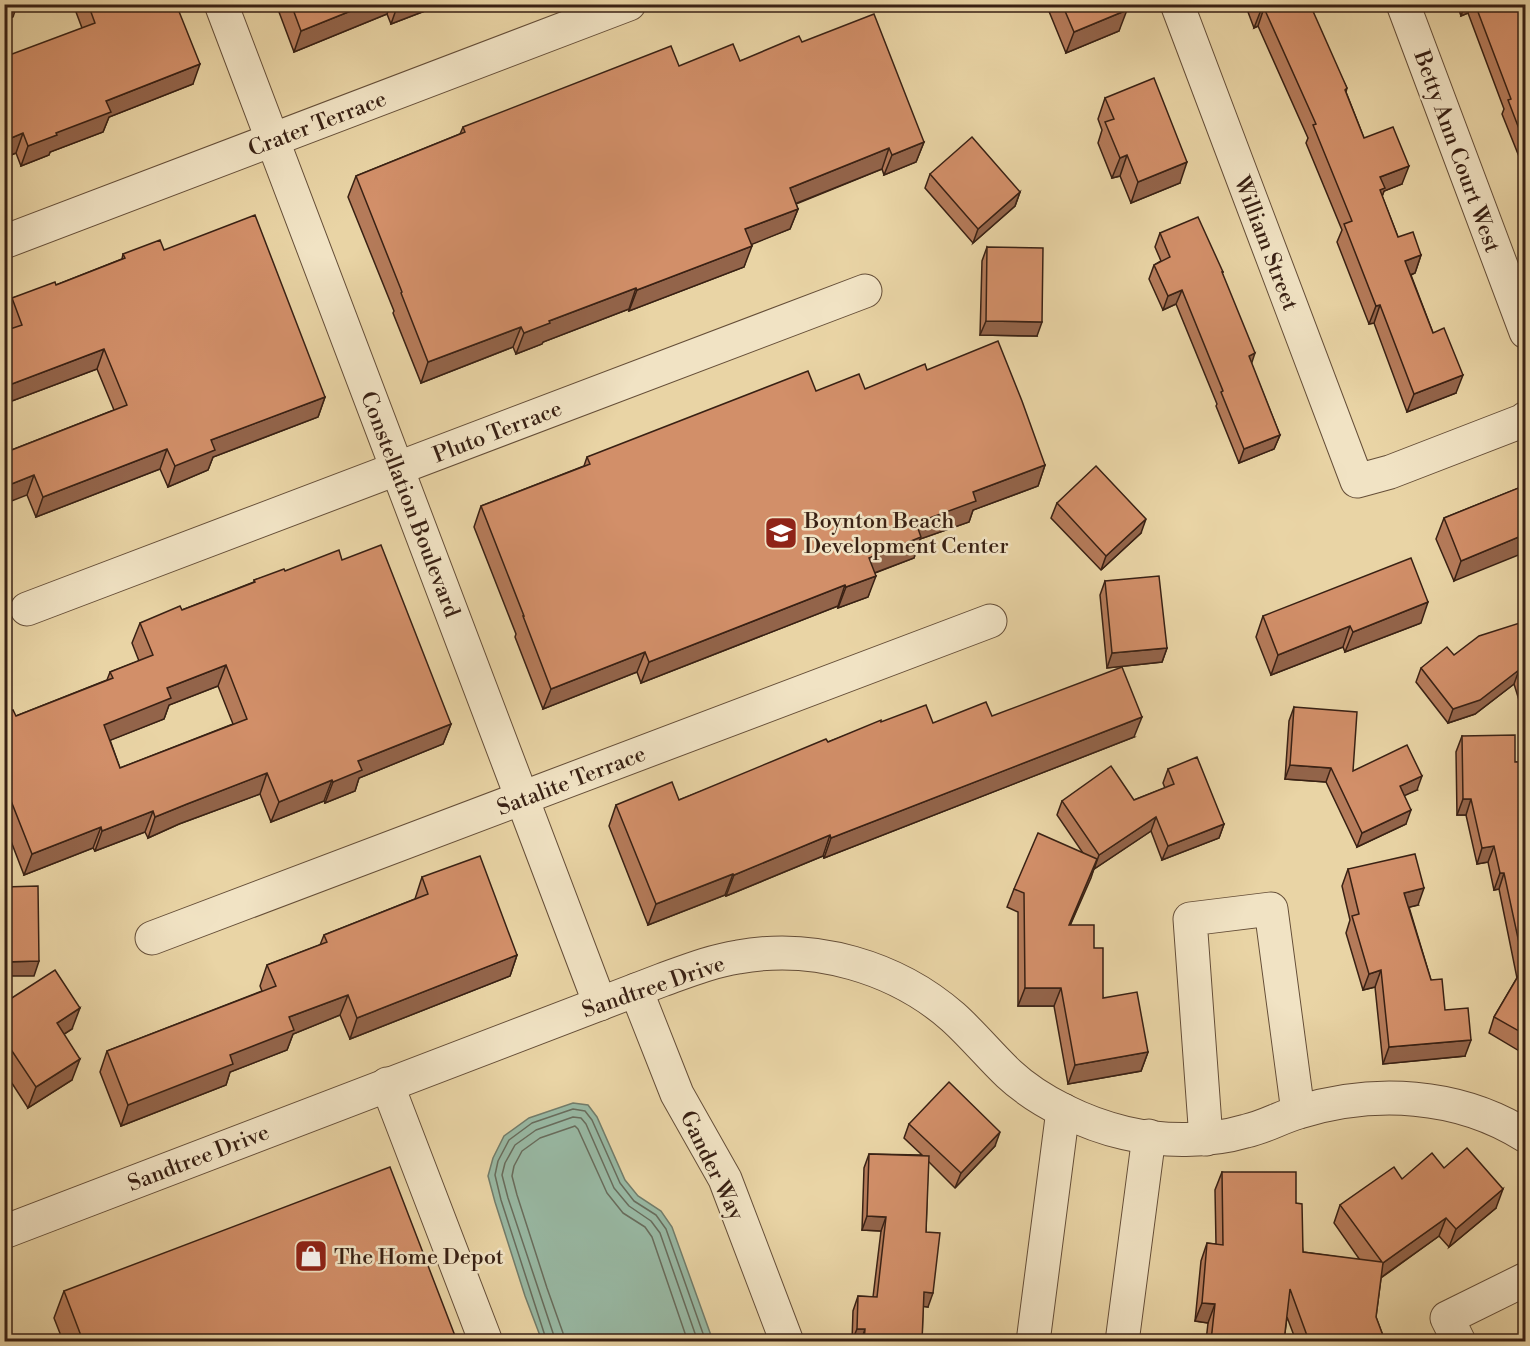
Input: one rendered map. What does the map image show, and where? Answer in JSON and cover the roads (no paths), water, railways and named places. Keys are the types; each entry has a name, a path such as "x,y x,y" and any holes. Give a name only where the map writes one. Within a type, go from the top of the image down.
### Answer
{"street":[{"name":"Constellation Boulevard","path":"221,4 600,1004"},
{"name":"Crater Terrace","path":"4,242 629,4"},
{"name":"William Street","path":"1177,4 1357,481 1390,472 1526,418"},
{"name":"Betty Ann Court West","path":"1403,4 1526,332"},
{"name":"Pluto Terrace","path":"27,609 865,291"},
{"name":"Satalite Terrace","path":"152,938 990,621"},
{"path":"1206,1138 1190,919 1271,909 1298,1112"},
{"name":"Sandtree Drive","path":"4,1232 636,990 716,962 741,956 784,953 827,957 879,972 918,991 953,1017 1011,1076 1046,1101 1084,1120 1125,1133 1169,1139 1228,1136 1249,1131 1298,1112 1343,1101 1386,1097 1429,1100 1472,1110 1521,1126"},
{"name":"Gander Way","path":"636,990 677,1094 725,1179 787,1341"},
{"path":"387,1084 486,1341"},
{"path":"1033,1341 1063,1110"},
{"path":"1122,1341 1149,1136"},
{"path":"1459,1341 1447,1318 1526,1279"}],"water":[{"path":"573,1103 588,1105 597,1117 625,1180 638,1196 661,1211 672,1227 713,1341 542,1341 525,1296 488,1176 493,1158 504,1136 529,1118"}],"place":[{"name":"Boynton Beach Development Center","path":"781,533"},
{"name":"The Home Depot","path":"311,1256"}]}
